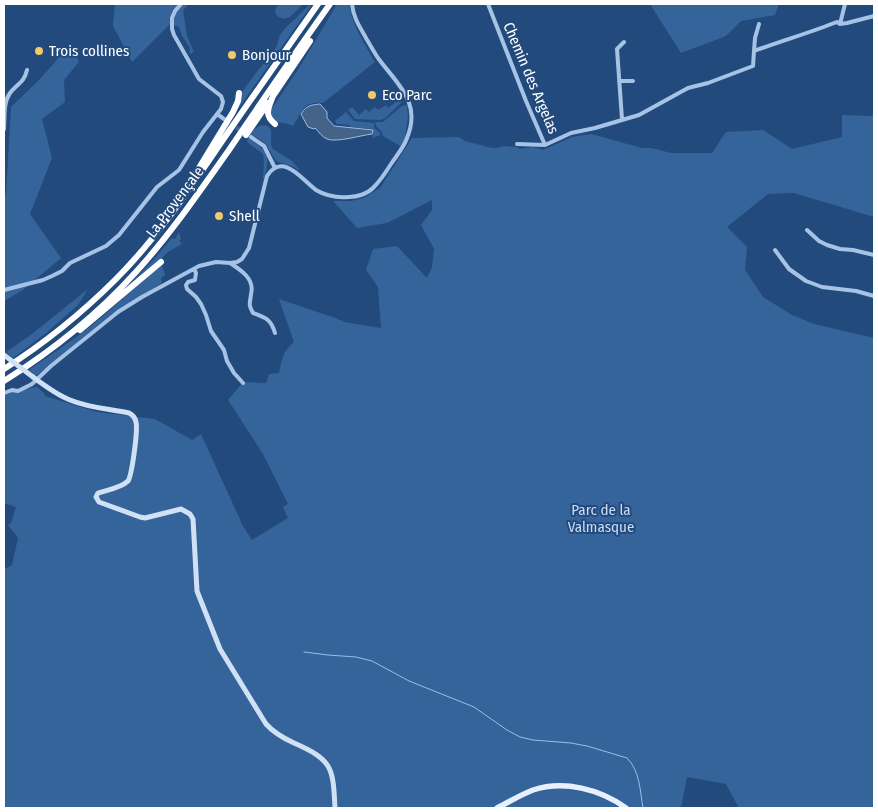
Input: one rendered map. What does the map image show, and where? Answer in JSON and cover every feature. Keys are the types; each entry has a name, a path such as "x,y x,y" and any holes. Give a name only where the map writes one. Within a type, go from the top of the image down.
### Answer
{"highway":[{"name":"La Provençale","path":"4,369 58,332 91,303 131,263 176,208 318,4"},
{"name":"La Provençale","path":"4,381 61,341 84,322 134,274 170,231 331,4"},
{"path":"249,136 273,96 324,20 331,4"},
{"path":"176,208 198,168 233,112 239,93"},
{"path":"273,96 268,115 275,124"},
{"path":"61,341 88,325 161,262"}],"main road":[{"path":"4,355 47,388 69,400 129,413 134,417 136,424 130,478 120,486 98,493 96,499 99,502 145,518 182,509 190,514 193,519 196,591 220,650 272,731 310,750 321,757 328,765 332,775 335,808"},
{"path":"497,808 528,792 555,786 587,789 607,797 626,808"},
{"path":"503,808 534,794 565,789 598,796 620,808"}],"street":[{"path":"4,290 52,276 70,263 106,246 120,235 157,187 179,170 222,106 222,97 199,79 173,31 172,18 181,4"},
{"path":"4,393 12,390 18,391 28,386 34,378 118,312 142,297 208,263 230,263 242,259 249,248 267,176 275,168 291,168 316,189 325,194 340,198 364,194 372,189 384,175 407,140 412,116 406,93 377,57 359,27 352,4"},
{"name":"Chemin des Argelas","path":"488,4 545,145 571,134 639,115 688,88 708,83 753,66 754,51"},
{"path":"840,24 845,4"},
{"path":"759,24 754,51 837,22 840,24 847,23 874,16"},
{"path":"622,119 617,50 624,42"},
{"path":"4,129 5,103 10,93 26,77 27,70"},
{"path":"619,81 633,81"},
{"path":"217,114 224,119"},
{"path":"249,136 264,146 275,168"},
{"path":"517,144 545,145"},
{"path":"807,230 819,241 827,245 874,255"},
{"path":"775,250 789,269 806,281 822,287 856,291 874,296"},
{"path":"230,263 246,274 252,290 249,300 253,313 268,319 275,333"},
{"path":"194,269 196,274 195,280 188,282 186,285 187,289 196,296 206,315 210,331 224,350 226,361 243,382"}],"green space":[{"path":"115,4 188,4 183,11 187,36 194,52 191,54 189,52 190,48 182,36 179,27 170,24 132,62 113,26"},
{"path":"280,4 303,4 290,17 283,19 277,16 276,12 276,8"},
{"path":"312,4 238,109 242,92 272,55 280,35"},
{"path":"337,4 349,4 356,27 375,62 323,103 307,105 293,126 274,121 271,110 299,68"},
{"path":"650,4 779,4 775,15 741,21 726,36 681,53"},
{"path":"72,43 79,62 64,80 65,102 42,119 52,158 30,214 61,258 23,290 4,301 4,197 6,194 11,107 39,80"},
{"path":"400,99 402,102 384,119 380,120 355,119 348,110 353,108 359,115 366,109 369,112 375,107 378,110 386,105 388,108"},
{"path":"407,105 408,116 405,139 400,146 383,136 375,122 383,122 402,106"},
{"path":"346,112 354,121 374,123 374,127 381,135 372,138 373,129 337,124 335,121"},
{"name":"Parc de la Valmasque","path":"842,115 874,115 874,217 794,193 768,194 727,227 747,247 745,270 763,297 792,315 814,324 874,338 874,808 739,808 726,784 687,777 681,808 4,808 4,569 12,565 18,538 8,525 11,523 16,507 4,503 4,394 37,387 45,396 97,412 155,419 192,440 201,434 243,526 252,540 288,518 283,507 288,504 263,454 228,400 243,382 266,383 269,374 279,373 285,352 294,342 279,299 345,322 381,328 378,287 366,270 373,249 397,246 427,278 432,267 434,249 421,225 432,210 432,200 387,223 357,228 333,201 351,201 364,198 380,188 412,138 459,137 465,141 492,148 504,146 520,149 533,147 543,150 572,137 591,134 642,148 651,148 671,153 712,153 726,132 763,130 792,149 842,137"},
{"path":"263,125 268,126 271,130 271,145 273,149 292,161 298,170 276,161 265,143 253,135 250,139 261,148 267,160 263,179 263,154 247,142 252,131"},
{"path":"179,232 181,239 179,241 182,244 168,252 130,284 172,238 175,239"},
{"path":"162,265 165,275 161,278 162,283 108,317 36,376 29,370 92,325"},
{"path":"88,289 78,305 46,333 13,358 6,352 32,334"}],"shaded area":[{"path":"320,104 327,112 327,118 334,126 373,130 372,134 336,140 325,138 315,128 308,127 301,114 309,106"}],"waterway":[{"path":"304,652 356,657 372,661 409,681 474,707 520,737 587,746 627,758 637,775 643,808"}],"tunnel":[{"path":"226,121 243,132"}],"place":[{"name":"Trois collines","path":"39,51"},
{"name":"Bonjour","path":"232,55"},
{"name":"Eco Parc","path":"372,95"},
{"name":"Shell","path":"219,216"}]}
